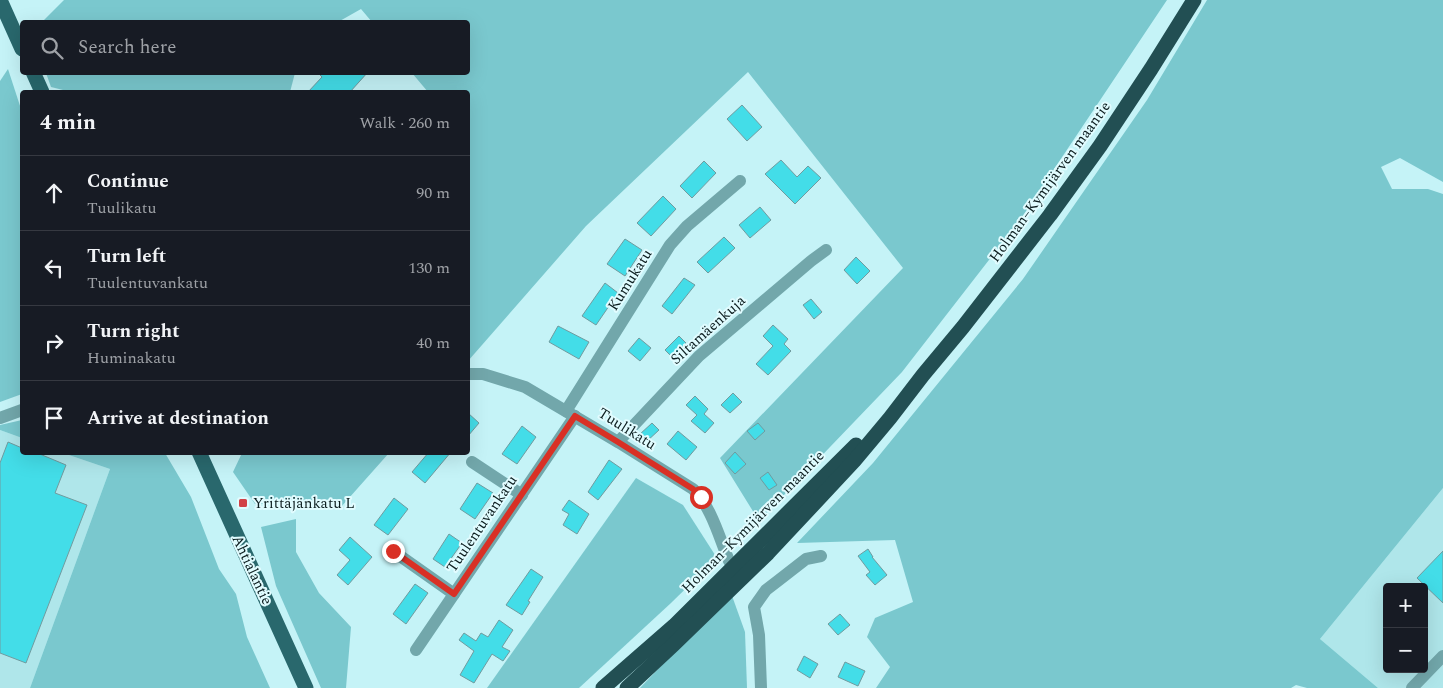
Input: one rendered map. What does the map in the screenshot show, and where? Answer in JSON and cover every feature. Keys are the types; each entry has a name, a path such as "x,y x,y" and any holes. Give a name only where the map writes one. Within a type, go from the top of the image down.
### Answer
{"highway":[{"name":"Holman–Kymijärven maantie","path":"627,688 761,559 854,461 890,418 1050,215 1105,138 1194,0"},
{"name":"Holman–Kymijärven maantie","path":"603,688 674,626 776,526 923,375"}],"main road":[{"path":"0,0 20,45"},
{"path":"34,75 41,90"},
{"name":"Ahtialantie","path":"200,455 306,688"}],"street":[{"name":"Kumukatu","path":"570,414 670,244 687,226 740,181"},
{"name":"Siltamäenkuja","path":"618,442 699,356 826,250"},
{"name":"Tuulikatu","path":"470,374 483,374 525,387 693,489 701,497 708,510 729,561"},
{"path":"0,418 20,411"},
{"name":"Tuulentuvankatu","path":"416,650 522,495 570,414"},
{"path":"472,462 522,495"},
{"path":"393,551 454,594"},
{"path":"761,688 759,635 754,607 766,590 806,559 821,556"},
{"path":"1412,688 1443,656"}],"shaded area":[{"path":"64,0 1167,0 1020,220 902,372 759,521 720,458 903,268 748,72 586,226 470,359 470,90 426,90 414,75 470,75 470,20 370,20 361,9 342,20 44,20"},
{"path":"1207,0 1443,0 1443,182 1400,158 1381,167 1392,189 1428,189 1443,194 1443,488 1320,639 1378,688 1307,688 1296,685 1291,688 876,688 890,667 867,637 875,618 913,602 895,540 797,543 873,463 1023,279 1147,100"},
{"path":"8,69 20,106 20,395 0,402 0,81"},
{"path":"47,75 294,75 291,90 63,90 51,87"},
{"path":"20,420 20,437 0,430 0,425"},
{"path":"0,430 20,437 20,455 69,455 110,469 30,688 0,688"},
{"path":"69,455 166,455 191,497 219,569 236,594 247,637 270,688 30,688 110,469"},
{"path":"241,455 387,455 341,507 329,504 255,504 233,472"},
{"path":"636,478 683,505 717,558 579,688 487,688"},
{"path":"1443,488 1443,688 1378,688 1320,639"},
{"path":"296,519 296,552 319,593 351,627 346,688 321,688 276,586 261,527"},
{"path":"731,593 745,632 747,688 640,688"}],"building":[{"path":"320,75 365,75 352,90 310,90 322,77"},
{"path":"742,105 762,127 747,141 727,119"},
{"path":"781,160 797,177 808,166 821,178 795,204 765,174"},
{"path":"704,161 716,173 692,198 680,186"},
{"path":"663,196 676,209 651,236 637,223"},
{"path":"760,207 771,220 750,238 739,225"},
{"path":"724,237 735,248 708,273 697,262"},
{"path":"625,239 642,250 625,276 607,264"},
{"path":"856,257 870,271 857,284 844,270"},
{"path":"684,278 695,285 672,314 662,306"},
{"path":"605,283 618,293 596,325 582,316"},
{"path":"811,299 822,312 814,319 803,305"},
{"path":"773,325 788,339 784,344 791,351 768,375 756,364 773,346 763,336"},
{"path":"558,326 589,342 579,359 549,342"},
{"path":"679,336 686,343 672,357 665,350"},
{"path":"639,338 651,348 640,361 628,351"},
{"path":"733,393 742,402 730,413 721,405"},
{"path":"695,396 708,409 704,414 714,423 705,433 691,421 697,415 686,405"},
{"path":"470,415 479,423 470,434"},
{"path":"652,423 659,430 646,442 639,435"},
{"path":"758,423 765,431 755,440 747,431"},
{"path":"522,426 536,437 517,464 502,454"},
{"path":"678,431 697,447 686,460 667,444"},
{"path":"8,442 20,447 20,455 42,455 66,465 55,493 87,505 26,663 0,653 0,463"},
{"path":"735,452 746,464 735,474 725,463"},
{"path":"426,455 448,455 425,483 412,472"},
{"path":"609,460 622,469 598,500 588,492"},
{"path":"768,472 777,485 769,490 760,478"},
{"path":"477,483 493,493 475,519 460,509"},
{"path":"394,498 408,509 388,535 374,525"},
{"path":"569,500 589,514 577,534 563,525 569,514 562,510"},
{"path":"449,534 462,543 445,567 433,559"},
{"path":"350,537 372,557 348,585 337,575 350,560 339,550"},
{"path":"868,549 887,575 875,585 866,575 870,572 858,556"},
{"path":"1443,551 1443,603 1428,589 1428,583 1422,583 1417,578"},
{"path":"531,569 543,577 528,601 530,602 522,615 506,605"},
{"path":"415,584 428,593 406,624 393,614"},
{"path":"840,614 850,625 838,635 828,624"},
{"path":"499,620 513,630 502,647 510,651 503,661 492,654 474,683 460,675 474,651 459,640 464,633 476,641 481,633 488,637"},
{"path":"804,656 818,664 810,678 797,670"},
{"path":"845,662 865,671 858,686 838,677"}],"place":[{"name":"Yrittäjänkatu L","path":"243,503"}],"route":[{"path":"393,551 454,594 575,416 693,489 701,497"}]}
